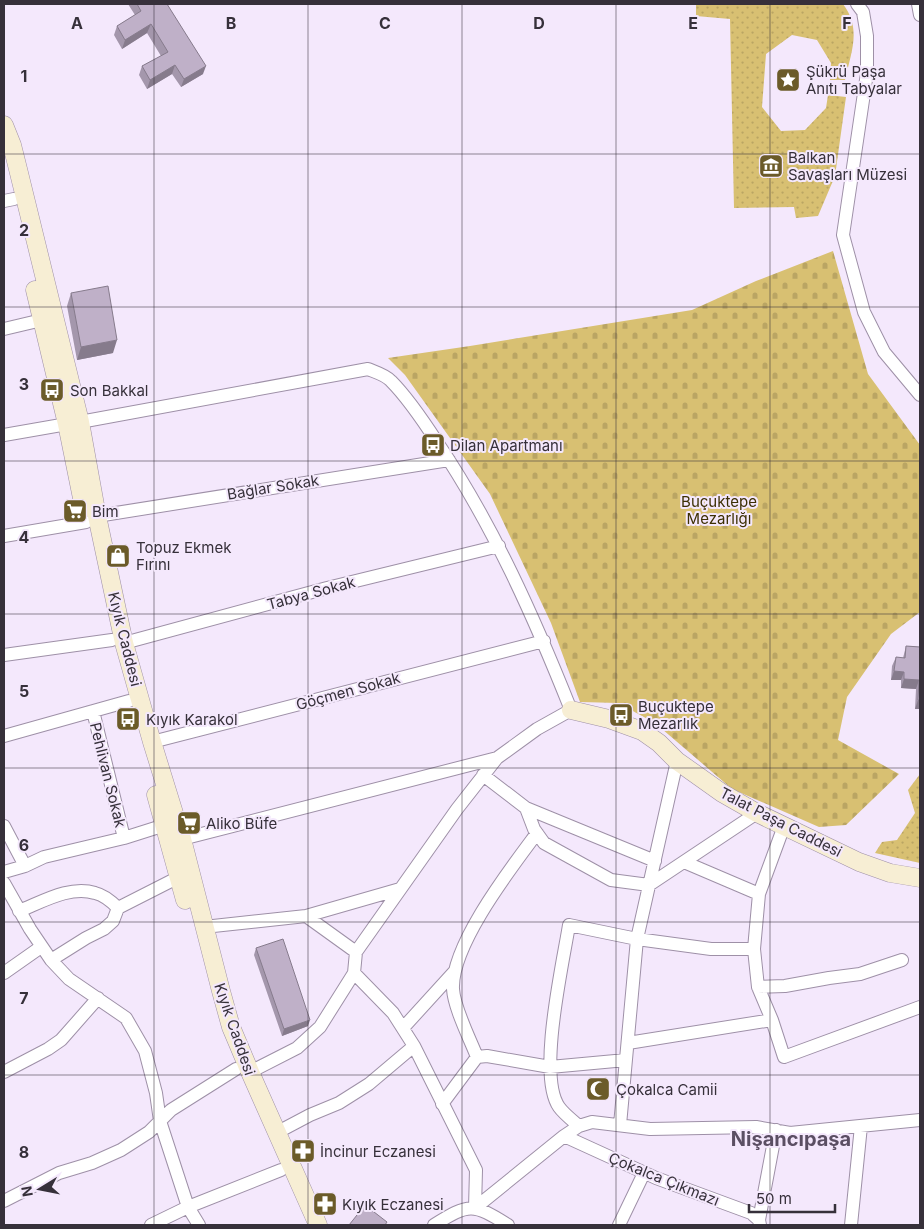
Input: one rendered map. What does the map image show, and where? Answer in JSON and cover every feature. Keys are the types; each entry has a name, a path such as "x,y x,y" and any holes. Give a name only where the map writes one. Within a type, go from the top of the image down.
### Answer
{"main road":[{"name":"Kıyık Caddesi","path":"4,125 12,145 19,173 73,423 129,701 165,825 176,842 179,877 210,989 281,1170 307,1225"},
{"name":"Kıyık Caddesi","path":"4,156 9,200 73,423"},
{"name":"Kıyık Caddesi","path":"118,641 152,742 176,842 204,927 232,1027 242,1073 276,1133 318,1225"},
{"name":"Talat Paşa Caddesi","path":"571,710 618,722 642,731 659,743 677,761 722,793 756,813 859,862 890,873 920,878"}],"street":[{"path":"857,4 863,12 867,36 867,73 842,235 864,312 884,352 920,395"},
{"path":"918,4 920,15"},
{"path":"4,329 42,320"},
{"path":"4,435 368,369 390,379 449,460 499,546 544,641 571,710 537,729 497,758 483,775 356,952 354,973 320,1027 296,1048 242,1073 171,1110 149,1132 121,1150 59,1173 4,1201"},
{"name":"Bağlar Sokak","path":"4,536 92,519 449,460"},
{"name":"Tabya Sokak","path":"4,655 118,641 499,546"},
{"name":"Göçmen Sokak","path":"152,742 544,641"},
{"path":"4,736 129,701"},
{"name":"Pehlivan Sokak","path":"93,711 124,838"},
{"path":"176,842 497,758"},
{"path":"620,1125 637,939 677,761"},
{"path":"483,775 526,808 655,861"},
{"path":"526,808 537,833 544,843 610,880 649,885 756,813"},
{"path":"4,872 25,866 44,857 124,838 165,825"},
{"path":"4,826 25,866"},
{"path":"784,826 759,894 754,949 758,987 772,1020 784,1057 920,1007"},
{"path":"477,1057 458,1009 453,990 454,972 465,942 498,885 537,833"},
{"path":"684,862 759,894"},
{"path":"51,960 104,929 113,921 118,908 179,877"},
{"path":"4,883 19,911 51,960 69,979 126,1018 145,1051 156,1093 160,1121 188,1207 199,1225"},
{"path":"204,927 306,916 400,889"},
{"path":"19,911 66,892 84,891 97,893 118,908"},
{"path":"306,916 356,952"},
{"path":"579,1126 558,1106 551,1084 550,1067 550,1046 569,925 637,939 711,949 754,949"},
{"path":"4,973 41,947"},
{"path":"758,987 785,986 860,974 902,960"},
{"path":"403,1028 454,972"},
{"path":"354,973 394,1013 414,1046 476,1170 475,1208"},
{"path":"4,1072 61,1040 98,998"},
{"path":"628,1044 772,1020"},
{"path":"276,1133 369,1084 414,1046"},
{"path":"442,1104 477,1057 488,1056 550,1067 626,1060"},
{"path":"475,1208 564,1136 579,1126 592,1122 650,1128 756,1127 790,1132 920,1120"},
{"path":"851,1225 861,1126"},
{"path":"760,1222 776,1130"},
{"name":"Çokalca Çıkmazı","path":"564,1136 644,1172 751,1214 760,1222"},
{"path":"151,1225 188,1207 281,1170"},
{"path":"619,1225 644,1172"},
{"path":"434,1225 462,1210 475,1208 486,1211 508,1225"}],"green space":[{"path":"696,4 843,4 849,13 854,32 845,80 830,80 831,63 817,40 792,35 766,54 762,107 781,131 805,130 826,108 828,95 846,97 835,176 818,216 796,218 794,207 734,208 730,19 696,16"},
{"name":"Buçuktepe Mezarlığı","path":"833,251 868,374 920,445 920,612 891,634 847,697 838,740 899,774 846,825 819,827 732,789 655,723 618,703 580,702 551,623 490,494 405,375 388,358 692,310 756,281"},
{"path":"920,774 920,863 875,853 882,842 897,840 915,813 908,790"}],"building":[{"path":"137,4 167,4 206,66 184,79 175,65 150,80 142,66 168,52 151,24 125,40 117,26 141,11"},
{"path":"108,286 117,340 81,347 71,293"},
{"path":"906,646 920,647 920,700 918,700 919,680 904,679 904,672 894,671 896,657 905,658"},
{"path":"283,939 310,1020 284,1029 256,948"},
{"path":"365,1205 387,1222 385,1225 349,1225"}],"place":[{"name":"Şükrü Paşa Anıtı Tabyalar","path":"788,80"},
{"name":"Balkan Savaşları Müzesi","path":"771,166"},
{"name":"Son Bakkal","path":"52,390"},
{"name":"Dilan Apartmanı","path":"433,445"},
{"name":"Bim","path":"75,511"},
{"name":"Topuz Ekmek Fırını","path":"118,556"},
{"name":"Buçuktepe Mezarlık","path":"621,715"},
{"name":"Kıyık Karakol","path":"128,719"},
{"name":"Aliko Büfe","path":"189,823"},
{"name":"Çokalca Camii","path":"598,1089"},
{"name":"İncinur Eczanesi","path":"303,1151"},
{"name":"Kıyık Eczanesi","path":"325,1204"}],"district":[{"name":"Nişancıpaşa","path":"791,1139"}]}
